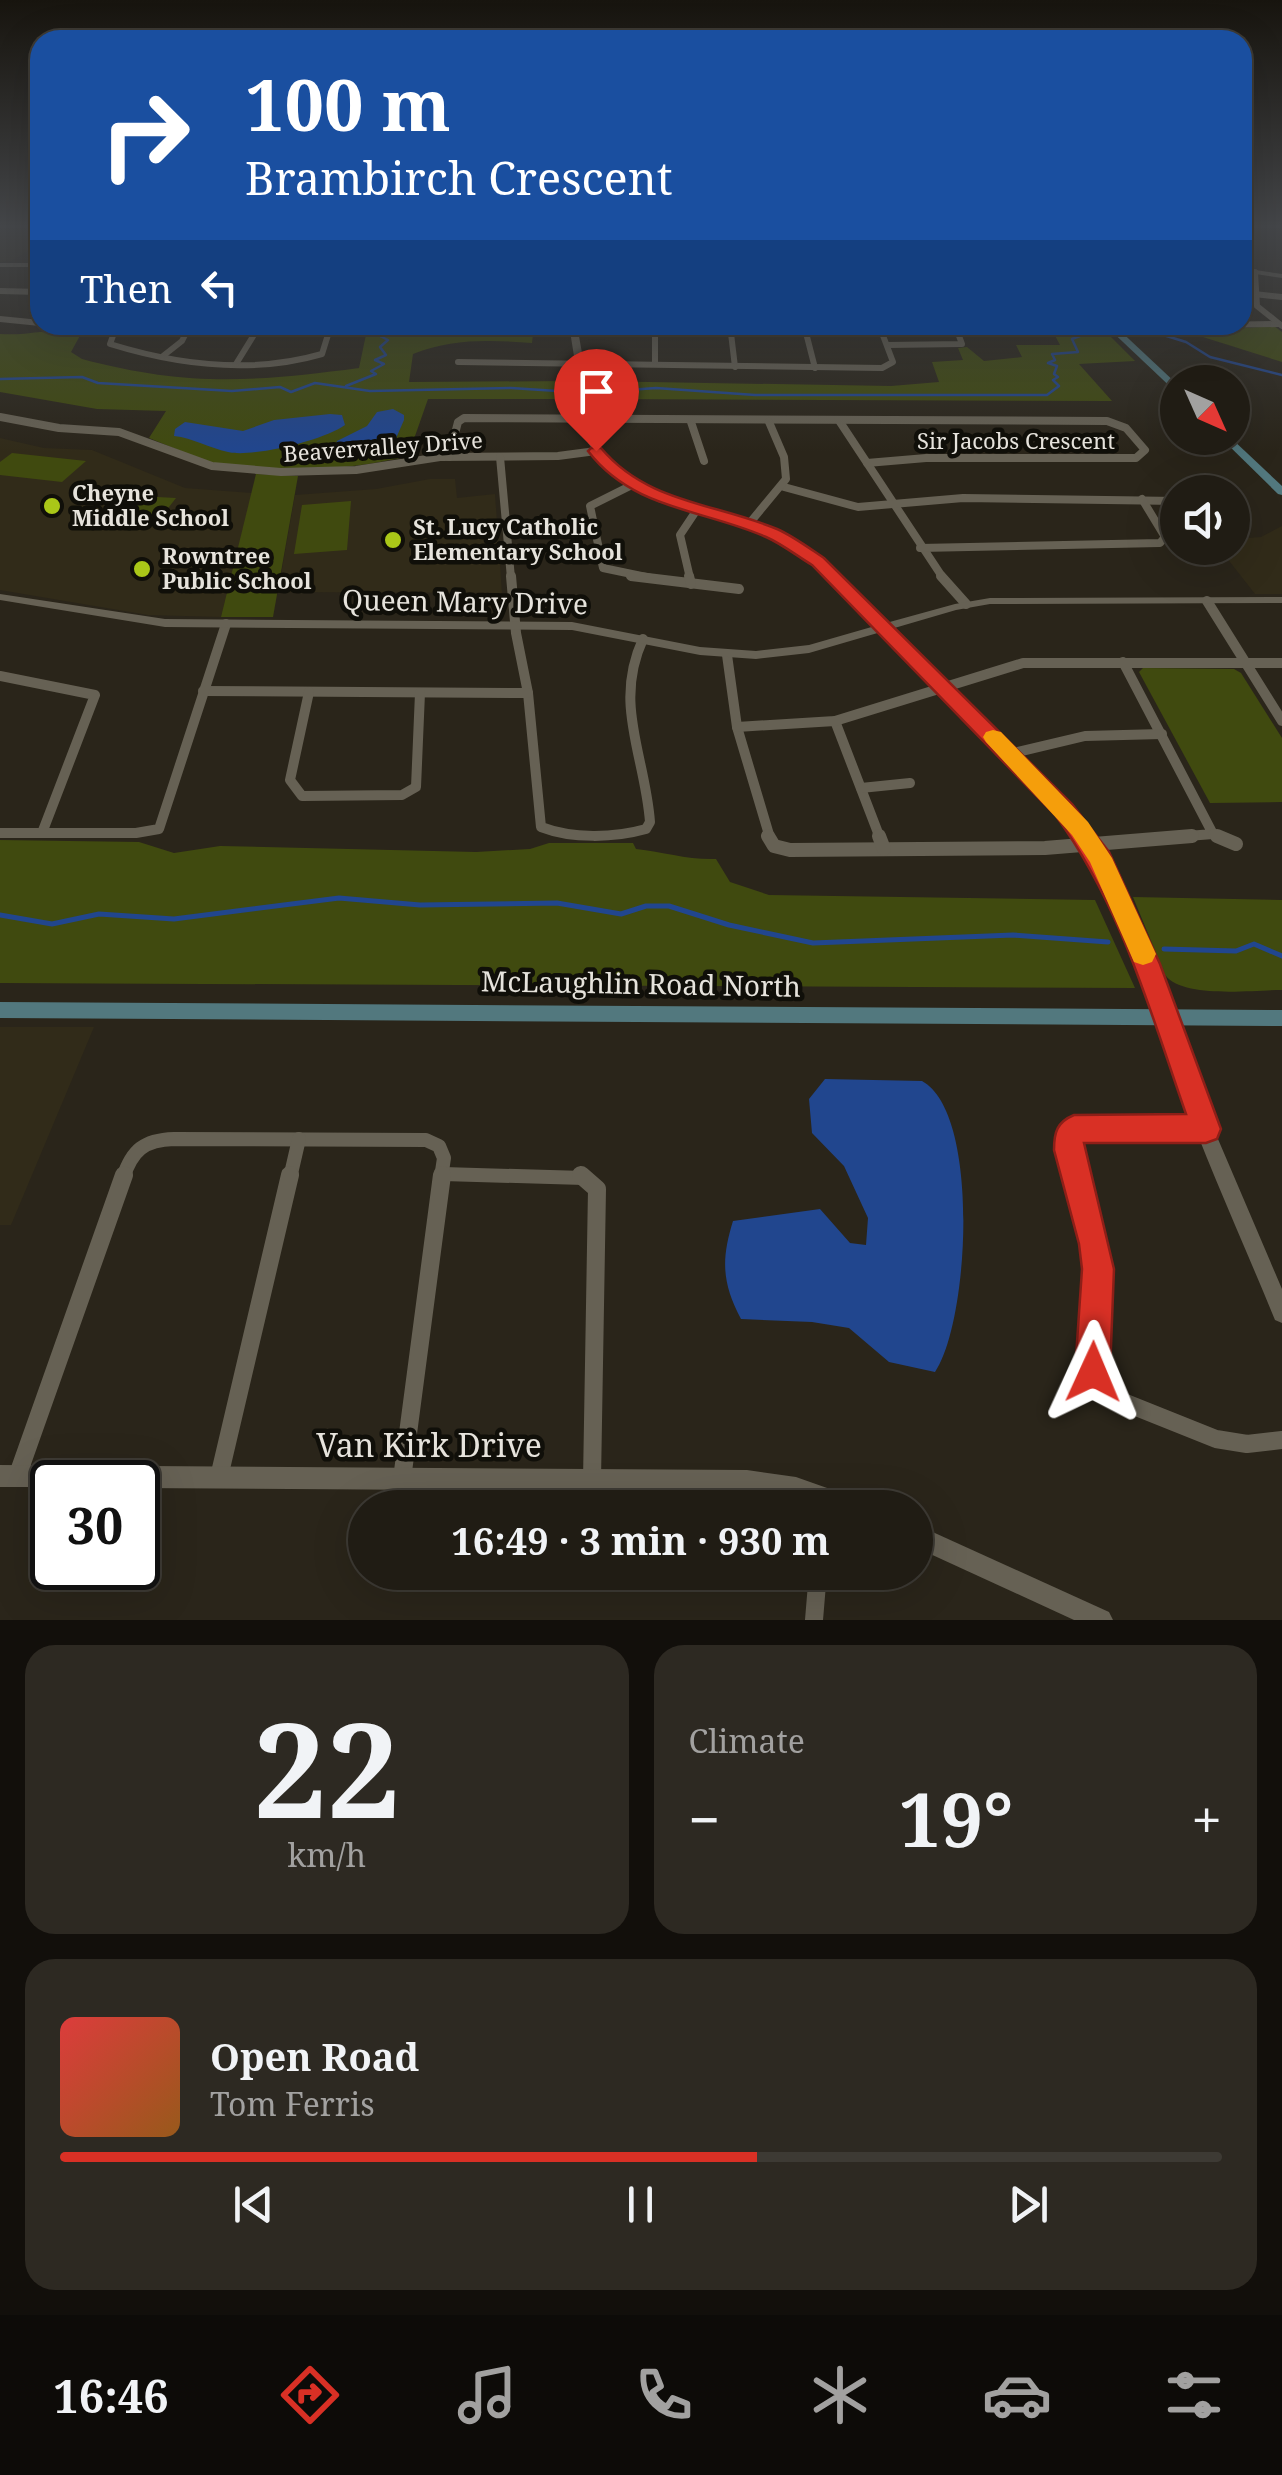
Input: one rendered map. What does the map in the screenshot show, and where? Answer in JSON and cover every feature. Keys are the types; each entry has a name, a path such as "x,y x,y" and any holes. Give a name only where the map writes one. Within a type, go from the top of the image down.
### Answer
{"main road":[{"path":"1119,335 1160,374"},
{"path":"1244,455 1282,492"},
{"name":"McLaughlin Road North","path":"0,1010 1282,1018"}],"street":[{"path":"1256,301 1281,325"},
{"path":"0,319 30,322"},
{"path":"1252,325 1281,325"},
{"path":"113,335 109,342 112,345 163,356 236,364 314,357 325,348 328,335"},
{"path":"163,356 185,335"},
{"path":"236,364 256,335"},
{"path":"574,335 596,451 612,470 632,485 696,512 748,525 807,553 945,687 1064,810 1091,844 1129,919 1206,1129 1282,1313"},
{"path":"655,335 655,363"},
{"path":"731,335 735,368"},
{"path":"807,335 815,368"},
{"path":"458,362 889,367 893,362 883,335"},
{"path":"887,345 957,346 964,342 960,335"},
{"name":"Beavervalley Drive","path":"0,417 59,428 119,432 212,466 306,474 449,457 596,451"},
{"path":"449,457 458,422 464,418 840,422 920,548 966,604"},
{"name":"Sir Jacobs Crescent","path":"840,422 1106,421 1126,428 1145,450 1136,458 926,458 867,463"},
{"path":"691,422 704,461"},
{"path":"748,525 784,486 790,467 768,422"},
{"path":"500,457 515,624 528,694 541,828 558,832 640,832 650,822 625,688 631,661 644,639"},
{"path":"632,485 590,506 601,564 617,574 739,588"},
{"path":"784,486 852,506 892,502 1160,500"},
{"path":"920,548 1160,543 1165,537 1142,499"},
{"path":"691,584 680,535 696,512"},
{"name":"Queen Mary Drive","path":"0,598 139,621 587,627 727,655 798,652 966,604 1016,600 1282,600"},
{"path":"1207,601 1282,721"},
{"path":"0,833 136,834 159,828 226,624"},
{"path":"727,655 737,727 766,832 774,846 790,850 884,850 1091,844 1213,834 1236,844"},
{"path":"1123,662 1213,834"},
{"path":"737,727 836,721 1022,663 1282,663"},
{"path":"0,676 95,695 42,832"},
{"path":"203,691 528,694"},
{"path":"309,692 290,780 302,796 402,796 416,787 420,693"},
{"path":"836,721 884,850"},
{"path":"1010,754 1062,736 1162,734"},
{"path":"861,788 910,783"},
{"path":"1206,1129 1090,1128 1074,1130 1069,1135 1068,1150 1095,1244 1098,1269 1093,1372 1109,1395 1216,1440 1247,1444 1282,1440"},
{"path":"8,1476 133,1153 158,1139 426,1140 443,1152 443,1174 402,1478"},
{"path":"219,1477 299,1139"},
{"path":"443,1174 581,1176 597,1189 592,1480"},
{"name":"Van Kirk Drive","path":"8,1476 747,1481 781,1490"},
{"path":"933,1544 1061,1611 1101,1620"},
{"path":"814,1620 816,1590"}],"shaded area":[{"name":"Rowntree Public School","path":"0,438 44,448 92,450 185,488 252,493 221,617 148,615 0,590"},
{"name":"St. Lucy Catholic Elementary School","path":"430,479 455,479 457,498 495,494 502,593 278,592 295,495 376,489"},
{"path":"1282,526 1282,594 1255,594 1232,565 1250,565 1250,538 1261,537"},
{"path":"0,1027 94,1027 11,1225 0,1225"}],"green space":[{"path":"1274,326 1282,332 1282,362 1196,335 1252,335 1252,328"},
{"path":"0,334 80,335 71,352 82,359 188,378 252,379 359,368 366,335 533,335 532,343 457,343 413,354 409,382 568,381 572,399 428,399 408,456 338,468 259,470 214,463 149,438 166,411 97,409 0,392"},
{"path":"1055,335 1109,335 1135,361 1079,364 1112,401 596,399 592,381 891,386 939,382 932,362 963,360 958,348 967,347 984,361 1022,357 1016,345 1060,345"},
{"path":"12,453 86,461 62,482 0,475 0,462"},
{"path":"256,474 298,476 273,617 221,617"},
{"path":"119,495 176,498 162,516 104,513"},
{"path":"351,501 347,550 294,554 302,505"},
{"path":"1143,668 1234,669 1241,673 1282,738 1282,802 1210,803 1139,672"},
{"path":"0,840 139,842 174,853 220,846 476,852 530,849 549,843 633,843 636,849 716,859 730,882 769,895 1095,900 1135,988 0,983"},
{"path":"1133,897 1282,900 1282,990 1219,992 1174,983 1165,975"}],"water":[{"path":"393,409 404,415 404,420 390,452 347,454 335,448 337,441 367,426 377,412"},
{"path":"342,415 345,425 305,442 270,450 228,452 174,436 175,429 185,422 243,431 274,420"},
{"path":"825,1079 922,1081 941,1101 954,1133 961,1174 961,1266 956,1310 947,1346 935,1372 889,1362 849,1328 741,1319 730,1294 725,1260 733,1221 820,1209 850,1243 866,1245 868,1218 844,1166 812,1133 809,1099"}],"waterway":[{"path":"346,386 376,374 371,371 384,364 375,360 386,355 380,347 388,340 383,335"},
{"path":"600,392 656,388 755,395 1047,395 1059,386 1053,380 1058,377 1054,374 1057,366 1048,363 1055,360 1052,354 1078,352 1072,339 1079,335"},
{"path":"1163,335 1186,342 1210,357 1282,375"},
{"path":"0,379 82,377 98,383 232,391 280,387 291,392 315,383 370,391 511,388 573,392"},
{"path":"0,915 52,924 99,914 174,919 339,898 420,905 557,903 621,914 646,906 669,906 729,925 813,943 1013,935 1108,942"},
{"path":"1164,949 1236,951 1254,944 1282,956"}],"slow traffic":[{"path":"993,737 1080,828 1100,858 1143,954"}],"place":[{"name":"Cheyne Middle School","path":"52,506"},
{"name":"St. Lucy Catholic Elementary School","path":"393,540"},
{"name":"Rowntree Public School","path":"142,569"}],"route":[{"path":"596,451 612,470 661,500 772,533 818,561 1064,810 1100,858 1147,964 1206,1129 1090,1128 1074,1130 1069,1135 1068,1150 1095,1244 1098,1269 1093,1372"}]}
